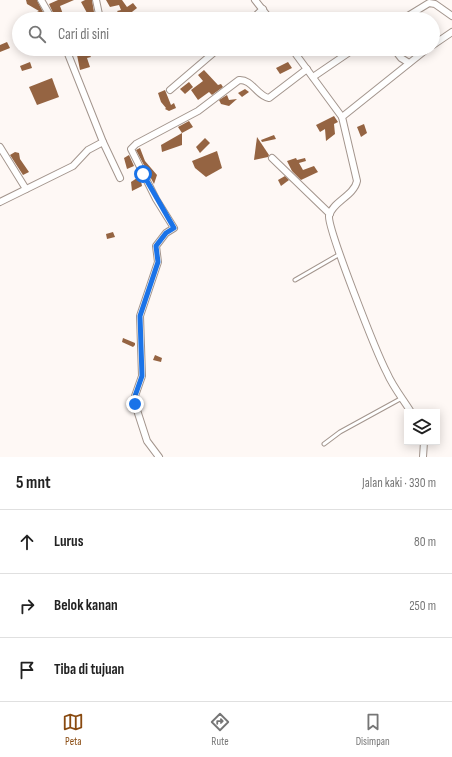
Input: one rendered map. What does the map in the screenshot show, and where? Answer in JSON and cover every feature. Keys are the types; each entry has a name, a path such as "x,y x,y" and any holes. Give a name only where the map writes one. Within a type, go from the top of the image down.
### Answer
{"street":[{"path":"41,0 48,12"},
{"path":"96,0 99,12"},
{"path":"255,0 265,12"},
{"path":"414,12 429,3 435,4 452,16"},
{"path":"260,12 263,9"},
{"path":"440,40 452,32"},
{"path":"69,56 102,142 120,178"},
{"path":"170,90 210,56"},
{"path":"297,56 342,117 357,181 355,187 330,214 330,222 340,254 382,362 409,409"},
{"path":"313,77 344,56"},
{"path":"399,56 410,63"},
{"path":"342,117 419,56"},
{"path":"159,457 147,441 135,404 135,396 142,376 142,343 139,324 140,316 158,262 156,246 166,233 174,228 156,200 132,152 132,148 198,111 239,80 247,82 268,98 307,69"},
{"path":"0,202 73,166 88,150 102,142"},
{"path":"0,147 26,189"},
{"path":"272,158 330,214"},
{"path":"423,457 424,445"}],"lane":[{"path":"295,280 340,254"},
{"path":"324,444 340,432 402,398"}],"building":[{"path":"26,0 37,0 43,12 37,12 39,11 27,4"},
{"path":"58,0 74,0 60,6 62,12 53,12 49,4"},
{"path":"85,0 92,0 94,12 86,12 81,2"},
{"path":"106,0 122,0 127,7 133,3 137,8 132,12 118,12 117,11 121,10 119,5 110,7"},
{"path":"7,42 10,48 0,52 0,45"},
{"path":"77,56 90,56 87,58 90,67 80,70"},
{"path":"30,62 32,68 22,71 20,66"},
{"path":"288,62 292,68 280,74 276,68"},
{"path":"204,70 218,85 221,84 223,87 212,95 209,92 198,100 191,90 203,81 198,75"},
{"path":"52,78 59,97 37,105 29,87"},
{"path":"189,82 193,87 185,94 180,89"},
{"path":"245,89 249,92 242,97 238,93"},
{"path":"165,90 171,105 174,103 176,108 169,111 165,109 166,108 161,102 158,93"},
{"path":"227,95 229,100 237,99 229,106 221,104 219,100"},
{"path":"334,116 338,122 334,124 335,134 326,141 325,129 320,132 316,125"},
{"path":"189,121 193,127 182,133 178,127"},
{"path":"364,124 367,133 361,137 357,127"},
{"path":"182,133 182,145 162,152 161,145"},
{"path":"274,135 276,139 262,142 261,140"},
{"path":"257,137 269,155 268,157 254,160"},
{"path":"205,138 210,143 200,153 196,147"},
{"path":"140,148 145,161 157,175 154,184 136,150"},
{"path":"217,151 222,168 206,177 195,168 192,161"},
{"path":"15,152 19,153 20,159 29,172 23,175 10,155"},
{"path":"129,155 134,166 127,169 124,158"},
{"path":"296,158 297,160 305,158 306,161 299,163 303,170 314,166 318,172 301,180 292,171 287,161"},
{"path":"140,176 142,186 132,191 131,182"},
{"path":"285,176 289,180 281,186 278,180"},
{"path":"113,232 115,237 107,239 106,234"},
{"path":"123,338 135,343 135,345 133,347 122,342"},
{"path":"155,355 162,358 161,362 153,360"}],"route":[{"path":"135,404 135,396 142,376 142,343 139,324 140,316 158,262 156,246 166,233 174,228 156,200 143,174"}]}
